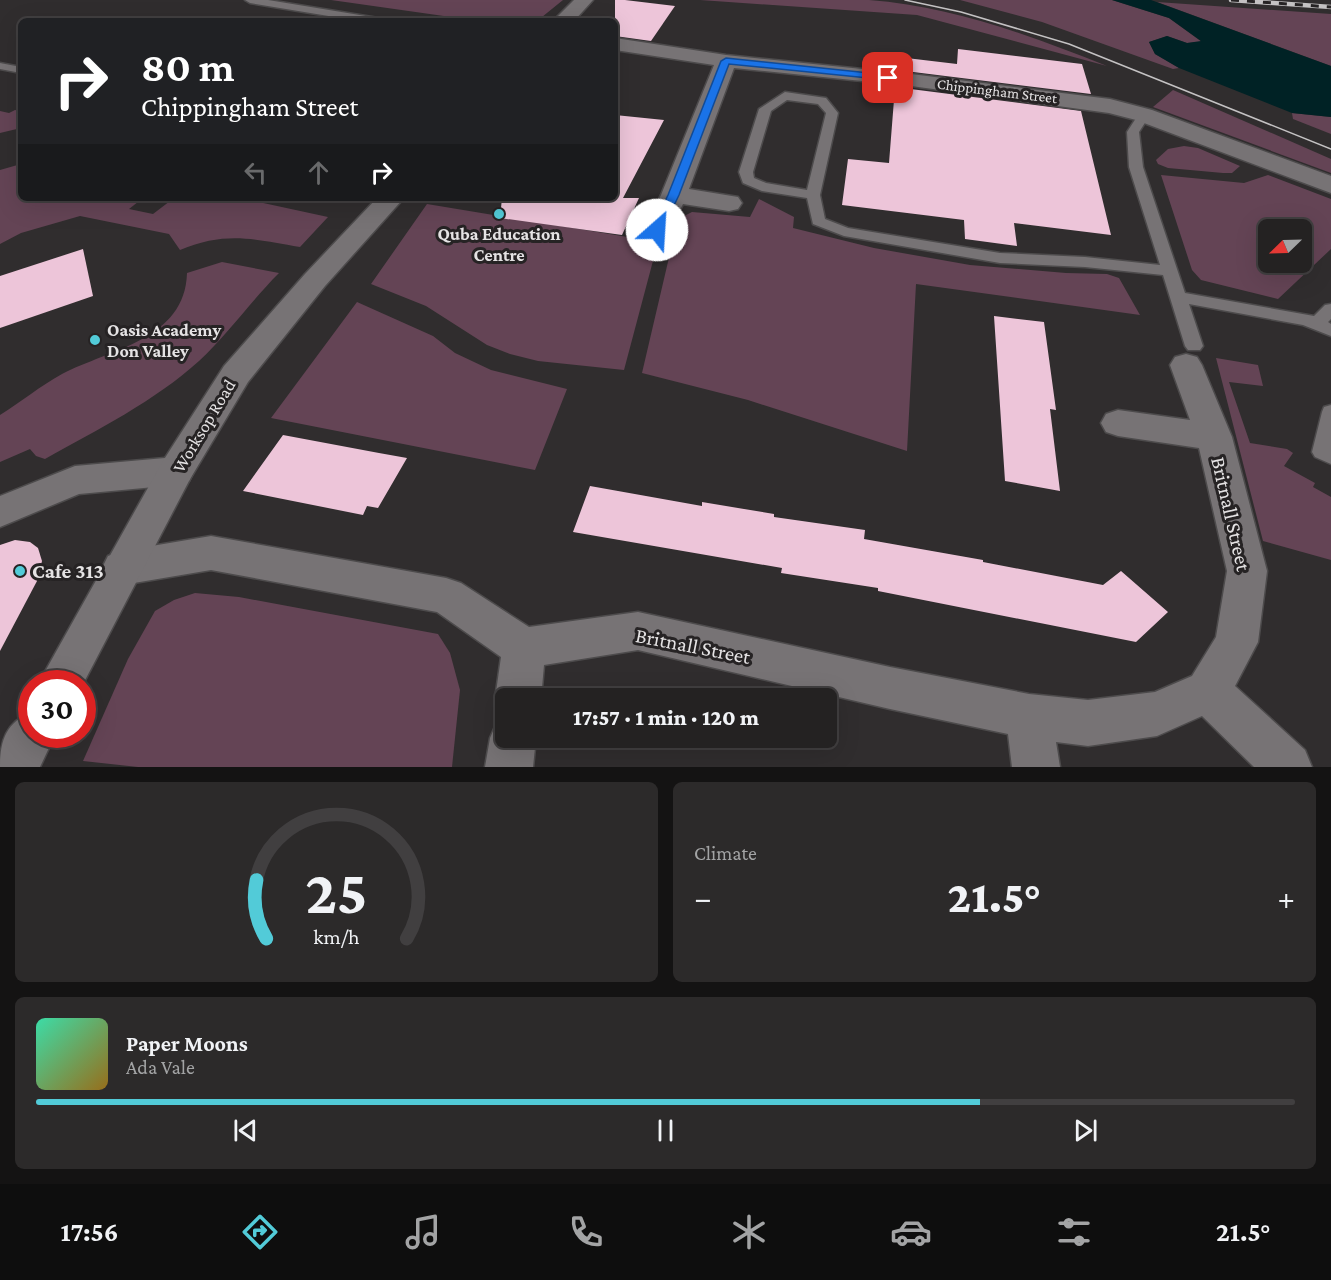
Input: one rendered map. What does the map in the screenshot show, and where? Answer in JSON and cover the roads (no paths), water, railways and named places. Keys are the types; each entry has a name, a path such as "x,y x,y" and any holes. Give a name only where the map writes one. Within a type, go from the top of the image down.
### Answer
{"street":[{"path":"566,18 584,0"},
{"name":"Chippingham Street","path":"618,44 726,61 1110,106 1144,115 1331,185"},
{"path":"657,230 674,195 726,61"},
{"path":"674,195 729,203"},
{"name":"Worksop Road","path":"67,670 176,471 236,374 315,280 388,201"},
{"name":"Britnall Street","path":"524,648 638,631 890,688 1029,716 1088,723 1156,714 1208,691 1237,642 1247,571 1214,437 1190,355"},
{"name":"Britnall Street","path":"1118,423 1214,437"},
{"path":"0,512 75,480 176,471"},
{"path":"122,568 211,553 446,596 524,648 519,688"},
{"path":"1208,691 1288,767"},
{"path":"1029,716 1036,767"},
{"path":"15,767 25,748"},
{"path":"509,767 512,748"}],"lane":[{"path":"250,0 360,18"},
{"path":"0,66 18,69"},
{"path":"813,195 762,187 748,180 746,172 765,109 785,96 822,101 832,112 813,195 818,221 844,232 1000,258 1085,262 1170,271"},
{"path":"1144,115 1133,132 1136,167 1178,297 1190,355"},
{"path":"1178,297 1307,320 1326,328 1331,336"},
{"path":"1326,328 1331,309"},
{"path":"1331,412 1322,452 1331,457"}],"water":[{"path":"1112,0 1151,0 1331,66 1331,117 1292,113 1179,68 1155,54 1149,42 1167,36 1187,43 1201,41 1169,18"}],"tram line":[{"path":"905,0 961,12 1069,44 1331,149"}],"railway":[{"path":"1231,0 1331,7"}],"place":[{"name":"Quba Education Centre","path":"499,214"},
{"name":"Oasis Academy Don Valley","path":"95,340"},
{"name":"Cafe 313","path":"20,571"}]}
